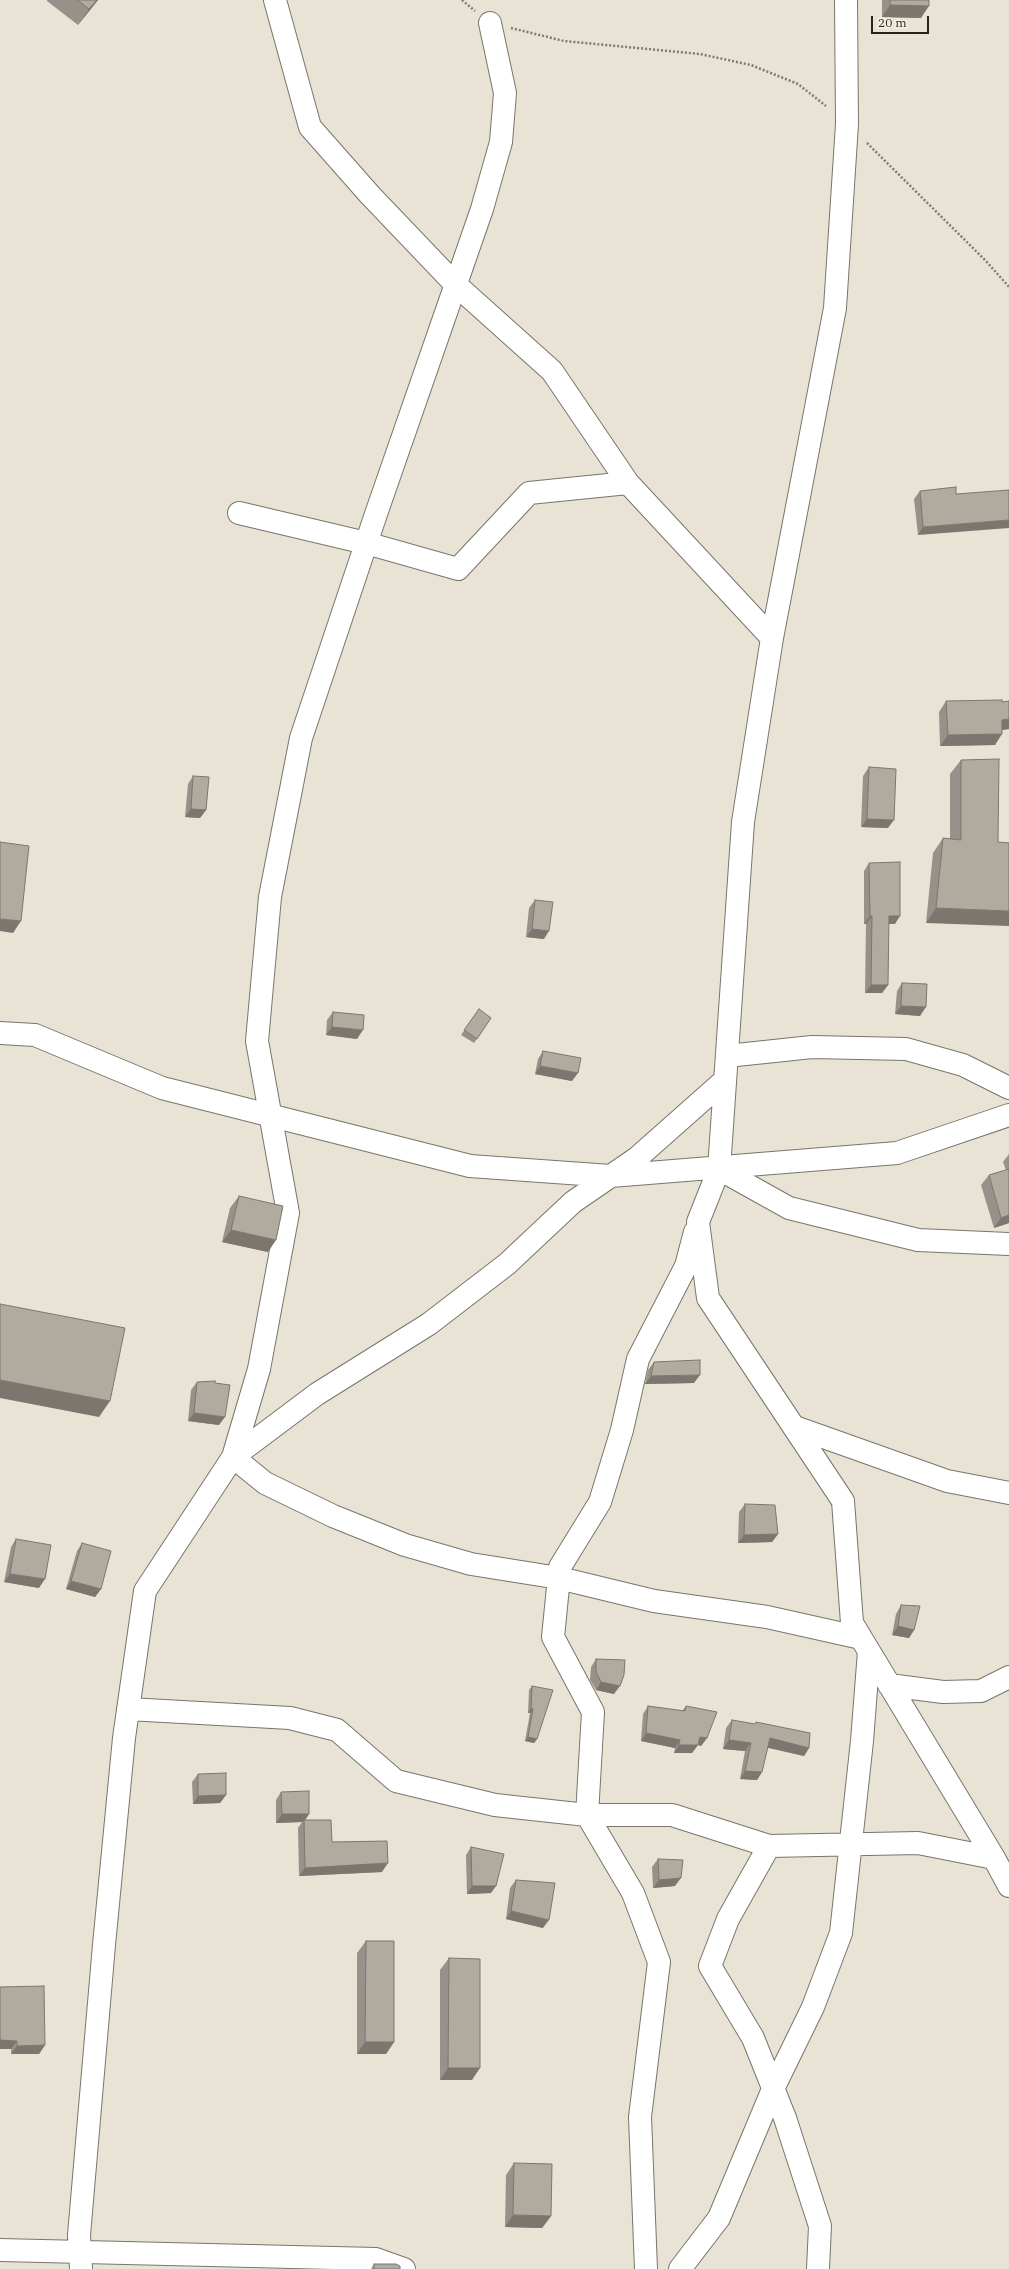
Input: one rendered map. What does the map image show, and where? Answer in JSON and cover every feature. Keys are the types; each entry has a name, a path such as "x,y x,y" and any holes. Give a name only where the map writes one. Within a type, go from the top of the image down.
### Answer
{"street":[{"path":"275,0 310,127 370,195 455,284 552,371 628,483 772,638"},
{"path":"646,2269 640,2117 659,1962 633,1893 587,1815 593,1712 553,1637 560,1568 600,1502 622,1430 638,1359 686,1266 698,1222 719,1169 743,822 772,638 834,308 847,124 846,0"},
{"path":"81,2260 79,2227 104,1945 128,1708 145,1591 233,1456 259,1369 288,1213 257,1041 270,897 301,738 366,543 482,209 501,142 505,93 490,23"},
{"path":"239,513 366,543 458,569 529,493 628,483"},
{"path":"0,1033 35,1035 162,1088 470,1166 611,1176 719,1169 897,1153 1009,1115"},
{"path":"726,1056 812,1047 906,1049 963,1065 1009,1088"},
{"path":"233,1456 317,1394 429,1324 507,1264 573,1202 637,1158 725,1080"},
{"path":"719,1169 789,1208 918,1240 1009,1244"},
{"path":"698,1222 708,1298 843,1501 852,1623 1004,1874"},
{"path":"795,1427 947,1481 1009,1493"},
{"path":"233,1456 265,1483 333,1516 405,1545 471,1564 559,1578 654,1601 767,1617 865,1644"},
{"path":"680,2269 719,2218 773,2088 814,2006 841,1933 862,1741 865,1644"},
{"path":"889,1685 943,1692 981,1691 1009,1676"},
{"path":"128,1708 290,1718 337,1730 396,1781 495,1805 587,1815 672,1814 769,1846 850,1843 918,1843 1004,1874"},
{"path":"769,1846 728,1919 710,1966 753,2038 785,2118 820,2226 818,2269"},
{"path":"0,2250 81,2260 376,2259 404,2269"}],"path":[{"path":"462,0 490,23 564,41 700,54 751,65 798,84 847,124 986,261 1009,287"}],"building":[{"path":"77,0 97,0 89,9"},
{"path":"890,0 929,0 929,6 890,5"},
{"path":"956,487 956,494 1009,490 1009,520 923,527 920,491"},
{"path":"1002,700 1002,702 1009,701 1009,719 1002,720 1002,734 948,735 946,701"},
{"path":"999,759 998,842 1009,843 1009,911 936,908 943,838 961,840 961,760"},
{"path":"869,767 896,769 894,820 867,819"},
{"path":"193,776 209,777 206,810 191,809"},
{"path":"0,842 29,846 21,921 0,919"},
{"path":"900,862 900,916 889,916 888,985 871,985 872,916 870,916 869,863"},
{"path":"535,900 553,902 549,931 532,929"},
{"path":"902,983 927,984 926,1007 901,1006"},
{"path":"479,1009 491,1018 477,1039 464,1030"},
{"path":"333,1012 364,1015 363,1030 332,1027"},
{"path":"543,1051 581,1058 578,1073 540,1066"},
{"path":"1009,1169 1009,1215 1001,1218 989,1175"},
{"path":"239,1196 283,1206 276,1240 231,1230"},
{"path":"0,1304 125,1328 110,1401 0,1380"},
{"path":"700,1360 700,1375 651,1376 654,1362"},
{"path":"215,1381 215,1383 230,1385 225,1417 194,1413 197,1382"},
{"path":"745,1504 775,1505 778,1534 744,1535"},
{"path":"16,1539 51,1545 45,1579 10,1574"},
{"path":"82,1543 111,1551 101,1589 71,1581"},
{"path":"901,1605 920,1606 914,1630 898,1626"},
{"path":"596,1659 625,1660 624,1675 620,1686 601,1682 596,1672"},
{"path":"532,1686 553,1690 537,1739 528,1737 533,1709 531,1708"},
{"path":"648,1706 685,1711 686,1706 717,1712 707,1738 700,1737 698,1745 679,1745 680,1740 646,1733"},
{"path":"732,1720 755,1724 756,1722 810,1733 809,1748 770,1738 762,1772 745,1771 751,1743 729,1740"},
{"path":"226,1773 226,1795 198,1796 198,1774"},
{"path":"309,1791 309,1814 282,1814 281,1792"},
{"path":"304,1820 331,1820 332,1842 387,1841 388,1863 305,1868"},
{"path":"471,1847 504,1854 496,1886 472,1886"},
{"path":"658,1859 683,1860 681,1878 659,1880"},
{"path":"516,1880 555,1883 549,1920 511,1911"},
{"path":"366,1941 394,1941 394,2042 365,2042"},
{"path":"449,1958 480,1959 480,2068 448,2068"},
{"path":"44,1986 45,2045 17,2046 17,2041 0,2040 0,1987"},
{"path":"514,2163 552,2164 551,2216 513,2215"},
{"path":"374,2264 396,2264 400,2266 400,2269 374,2269"}]}
